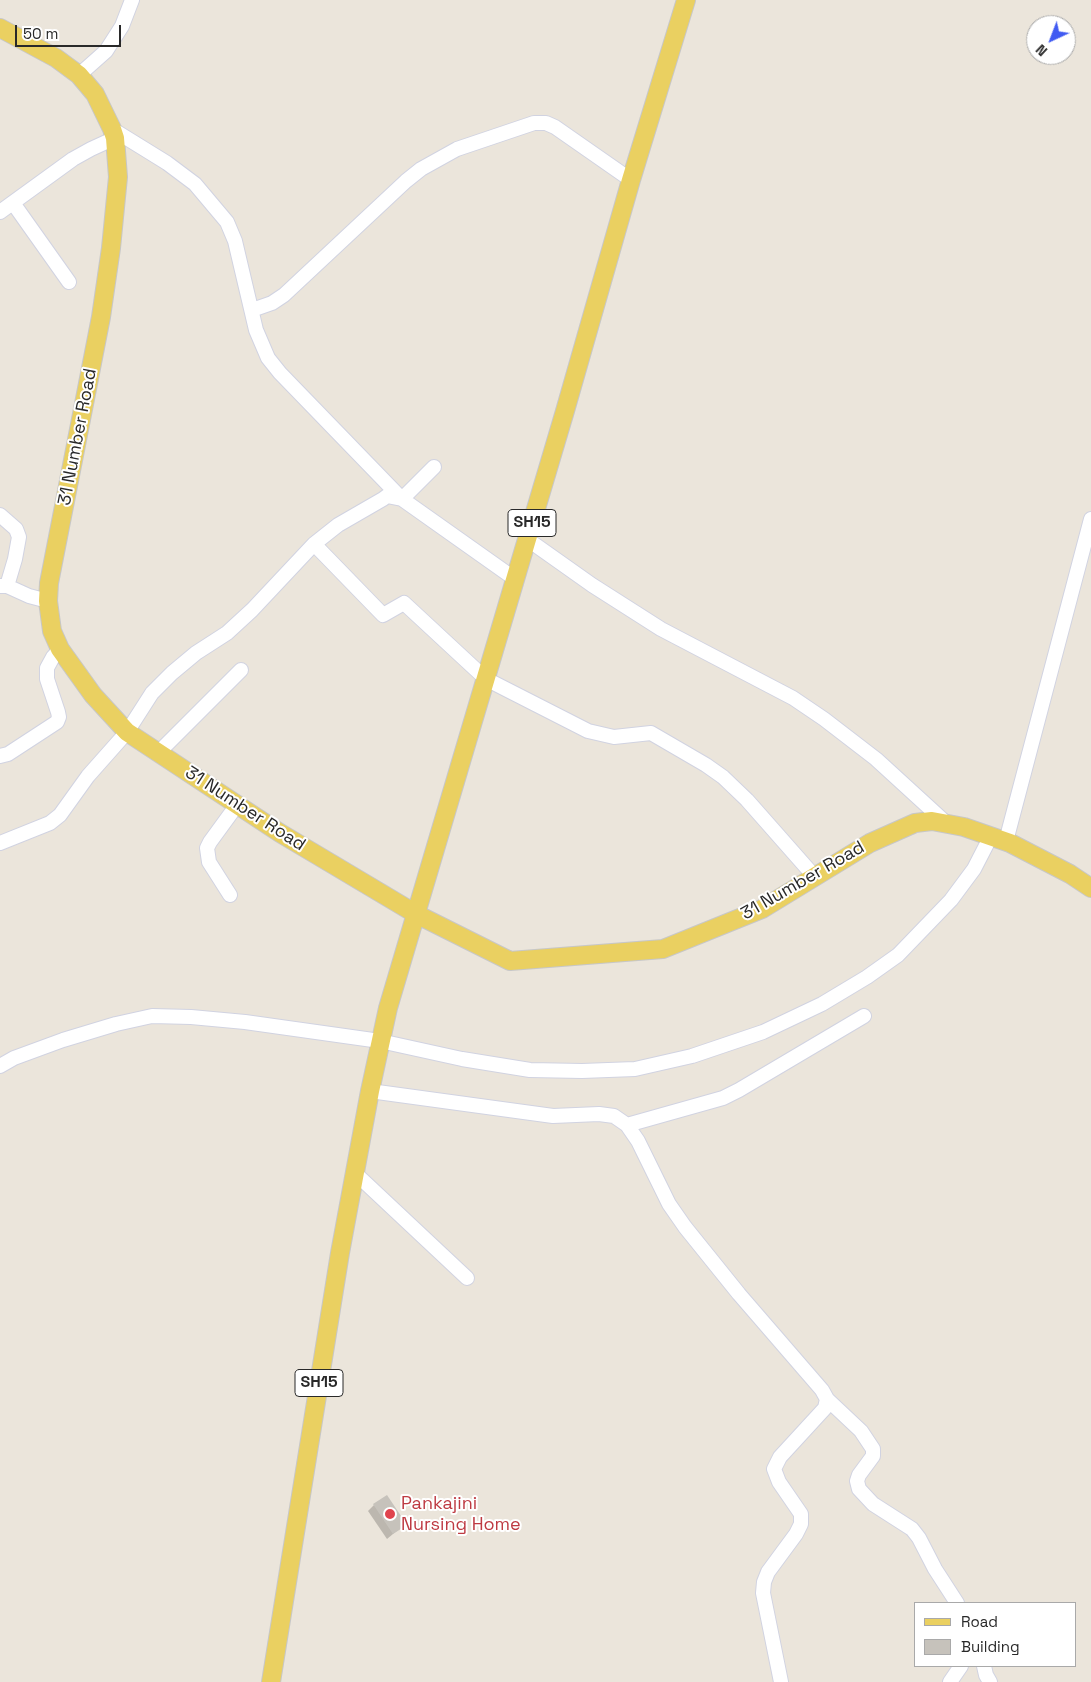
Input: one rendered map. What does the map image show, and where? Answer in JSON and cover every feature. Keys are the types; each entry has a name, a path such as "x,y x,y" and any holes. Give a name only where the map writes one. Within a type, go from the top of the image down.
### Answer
{"main road":[{"name":"SH15","path":"271,1682 355,1173 380,1044 416,914 568,402 631,180 686,0"},
{"name":"31 Number Road","path":"0,28 56,58 79,76 95,94 114,134 118,177 111,248 99,326 49,583 48,601 52,632 60,648 93,695 127,732 280,833 416,914 510,961 663,949 762,908 870,843 900,828 915,823 932,821 946,823 964,827 1007,842 1070,874 1091,888"}],"street":[{"path":"79,76 106,51 122,26 132,0"},
{"path":"252,310 272,303 284,295 406,181 421,169 457,149 534,123 546,123 555,127 631,180"},
{"path":"0,212 73,159 114,134 167,163 195,184 227,222 235,241 256,330 268,358 402,499 515,579"},
{"path":"13,203 69,282"},
{"path":"402,499 434,467"},
{"path":"0,843 44,826 60,815 88,776 127,732 152,694 172,673 196,653 227,632 252,610 314,544 338,525 382,498 387,496 402,499"},
{"path":"0,515 16,529 19,537 15,559 4,586 48,601"},
{"path":"0,1066 14,1058 63,1040 116,1024 152,1016 191,1017 245,1022 530,1070 582,1072 635,1070 701,1053 763,1032 822,1004 867,977 898,955 951,900 974,869 1007,842 1091,518"},
{"path":"527,540 592,585 661,629 801,704 876,759 946,823"},
{"path":"314,544 383,615 404,603 486,679 588,731 614,737 652,732 706,764 734,787 814,876"},
{"path":"0,756 8,754 56,722 59,717 47,680 47,668 60,648"},
{"path":"158,753 241,670"},
{"path":"230,895 209,862 207,848 237,805"},
{"path":"627,1125 723,1098 756,1081 864,1016"},
{"path":"370,1088 553,1116 599,1114 614,1116 627,1125 638,1141 669,1204 685,1227 739,1294 822,1390 827,1399 861,1432 873,1449 873,1456 859,1475 857,1481 859,1489 873,1504 912,1529 956,1602"},
{"path":"355,1173 467,1278"},
{"path":"781,1682 763,1593 764,1582 768,1572 796,1534 801,1524 801,1514 779,1482 774,1469 780,1457 825,1408 827,1399"},
{"path":"950,1682 960,1667"},
{"path":"984,1667 990,1682"}],"building":[{"path":"387,1495 407,1525 393,1534 373,1504"}],"place":[{"name":"Pankajini Nursing Home","path":"390,1514"}]}
